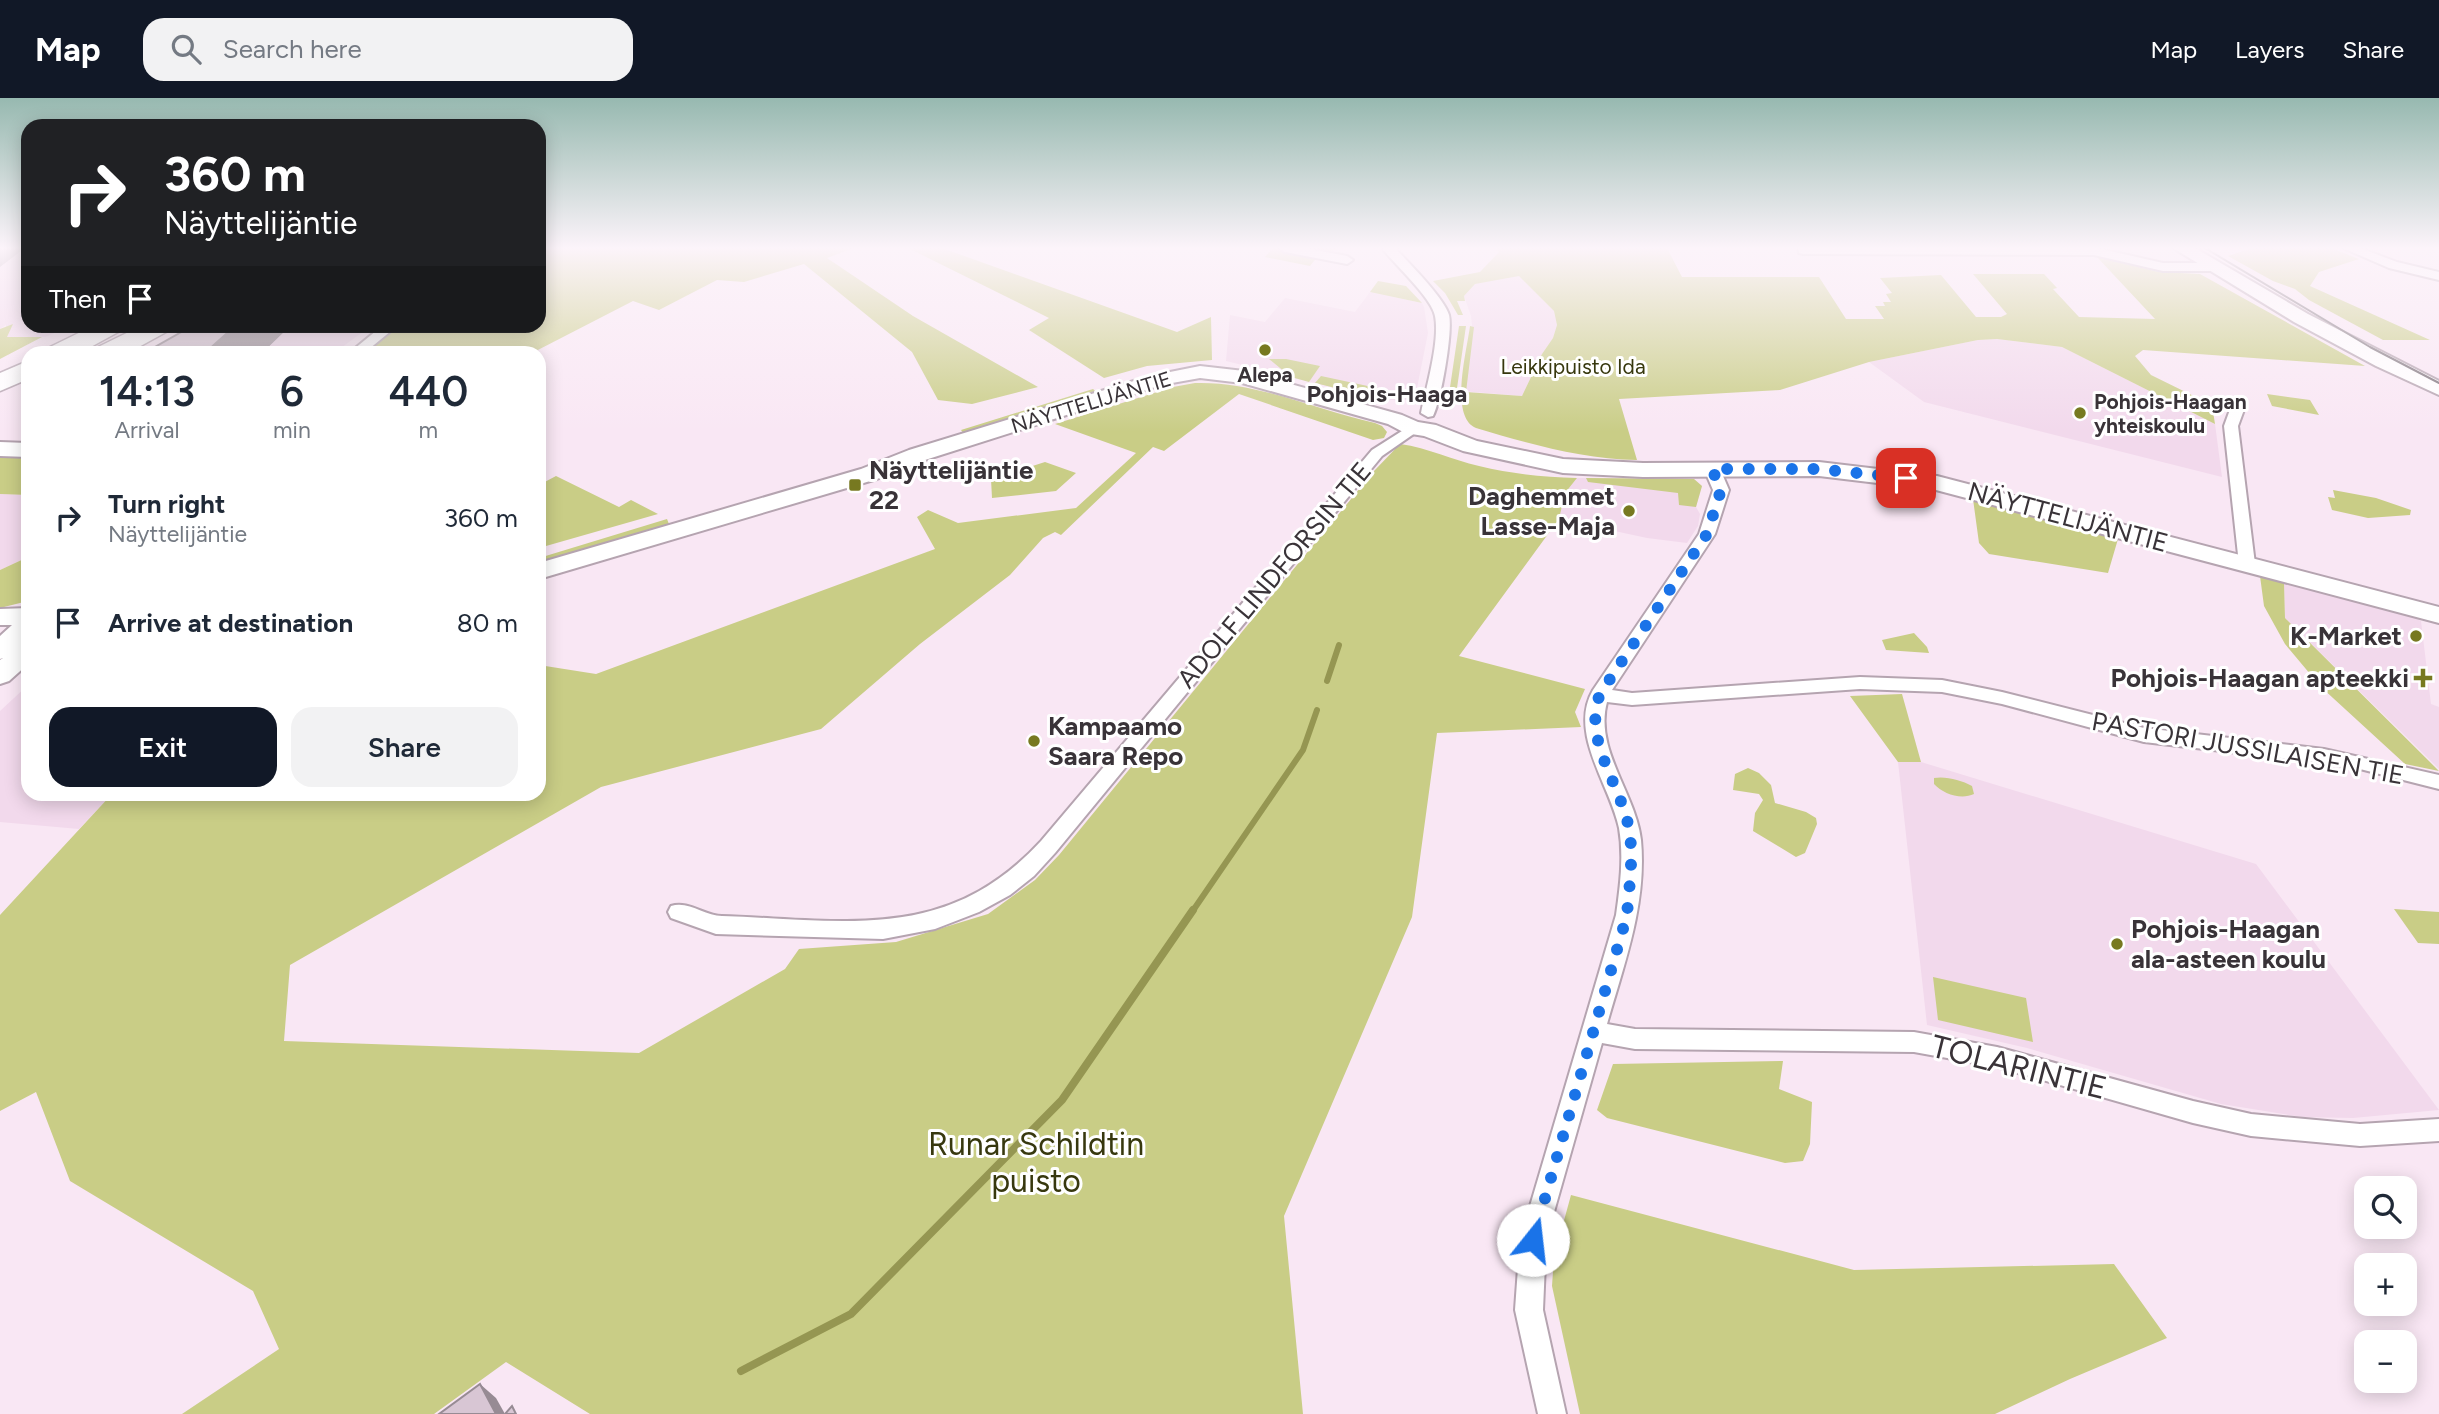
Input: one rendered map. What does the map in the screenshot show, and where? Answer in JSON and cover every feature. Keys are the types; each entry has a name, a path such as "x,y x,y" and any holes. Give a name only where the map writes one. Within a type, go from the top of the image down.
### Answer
{"highway":[{"path":"72,346 98,333"},
{"path":"120,346 146,333"},
{"path":"0,383 21,372"},
{"path":"0,406 21,396"}],"main road":[{"path":"2286,309 2439,389"},
{"path":"2362,350 2439,380"},
{"name":"NÄYTTELIJÄNTIE","path":"546,569 681,528 716,521 1157,380 1188,373 1218,373 1244,377 1349,406 1421,422 1471,446 1557,465 1601,470 1831,470 1937,483 2439,615"},
{"path":"0,675 16,633"}],"street":[{"path":"1421,422 1434,395 1444,320 1438,309"},
{"path":"364,346 381,333"},
{"path":"2238,407 2231,426 2247,564"},
{"name":"ADOLF LINDFORSIN TIE","path":"679,912 716,925 883,930 935,920 1003,889 1027,870 1048,847 1377,453 1421,422"},
{"path":"1552,1414 1529,1310 1533,1240 1627,915 1631,864 1629,828 1595,731 1594,709 1600,694 1707,534 1721,490 1712,469"},
{"name":"PASTORI JUSSILAISEN TIE","path":"1600,694 1632,699 1860,683 1942,687 1992,695 2144,735 2360,762 2439,782"},
{"name":"TOLARINTIE","path":"1594,1032 1635,1039 1914,1042 1997,1056 2193,1112 2251,1125 2360,1135 2439,1129"}],"shaded area":[{"path":"0,309 21,309 21,333 54,333 46,337 6,337 6,325 0,329"},
{"path":"1275,309 1342,309 1355,312 1357,309 1424,309 1428,333 1415,398 1400,401 1372,397 1226,361 1230,315 1265,322"},
{"path":"1469,309 1554,311 1557,325 1553,338 1542,354 1522,396 1462,391 1471,316"},
{"path":"198,333 361,333 344,346 177,346"},
{"name":"Pohjois-Haagan yhteiskoulu","path":"1997,339 2062,347 2215,424 2222,477 1924,402 1869,362 1978,340"},
{"name":"Daghemmet Lasse-Maja","path":"1577,478 1694,479 1702,486 1696,507 1700,514 1698,526 1687,543 1647,538 1559,519 1565,493"},
{"path":"0,494 21,495 21,560 0,570"},
{"path":"2284,583 2413,616 2421,621 2431,704 2439,707 2439,769 2285,618"},
{"path":"21,692 21,801 105,801 79,829 0,822 0,711"},
{"name":"Pohjois-Haagan ala-asteen koulu","path":"1898,762 1921,762 2256,864 2439,1110 2353,1118 2302,1117 2221,1104 2027,1048 1927,1025"}],"green space":[{"path":"546,309 617,309 546,346 373,346 390,333 546,333"},
{"path":"860,309 903,309 1038,387 972,404 938,400 912,352"},
{"path":"1032,309 1114,309 1177,332 1211,317 1212,360 1147,366 1104,378 1029,330 1049,318"},
{"name":"Leikkipuisto Ida","path":"1552,309 1840,309 1846,319 1884,319 1877,309 1970,309 1976,317 2001,317 2007,314 2003,309 2072,309 2079,317 2155,319 2146,309 2264,309 2365,366 2143,350 2135,356 2151,375 2212,405 2215,424 2062,347 1997,339 1978,340 1869,362 1780,390 1619,399 1637,460 1616,459 1556,450 1476,428 1468,421 1463,411 1463,366 1470,326 1474,327 1466,392 1522,396 1542,354 1553,338 1557,325"},
{"path":"2326,309 2362,309 2430,340 2383,340"},
{"path":"13,324 7,337 42,337 0,359 0,329"},
{"path":"1459,326 1466,326 1455,402 1448,401"},
{"path":"1269,359 1286,359 1320,366 1309,382 1291,377"},
{"path":"1321,376 1377,388 1372,397 1315,383"},
{"name":"Runar Schildtin puisto","path":"1195,383 1218,384 1263,391 1375,423 1387,432 1384,438 1373,440 1239,394 1164,451 1153,447 1061,535 1055,532 1043,538 1010,575 920,644 821,729 601,787 290,965 284,1041 639,1053 785,969 799,949 896,942 988,914 1035,880 1059,855 1374,471 1400,444 1491,469 1528,475 1577,478 1565,493 1559,519 1459,656 1585,689 1575,712 1581,727 1437,733 1412,917 1284,1216 1303,1414 590,1414 506,1362 434,1414 182,1414 279,1349 253,1291 70,1181 36,1092 0,1111 0,915 105,801 546,801 546,666 596,674 935,549 917,517 928,510 958,523 1076,508 1136,453 1055,424 1173,387"},
{"path":"1093,389 1098,393 964,434 961,430"},
{"path":"2267,394 2310,400 2319,415 2272,406"},
{"path":"0,457 21,458 21,495 0,494"},
{"path":"1045,462 1076,473 1056,491 992,498 991,479"},
{"path":"556,476 619,507 631,500 658,514 546,546 546,481"},
{"path":"1586,478 1694,479 1702,486 1696,507 1679,505 1678,493 1588,482"},
{"path":"2333,490 2376,498 2411,510 2410,515 2368,518 2332,510 2328,497 2335,498"},
{"path":"1973,499 2118,539 2108,573 1989,554 1979,543"},
{"path":"667,519 669,524 546,561 546,556"},
{"path":"21,560 21,603 0,608 0,570"},
{"path":"2260,576 2284,583 2285,618 2439,771 2405,764 2321,687 2285,644 2264,606"},
{"path":"1914,633 1929,653 1886,650 1882,640"},
{"path":"1902,694 1921,762 1898,762 1850,696"},
{"path":"1748,768 1759,773 1771,785 1775,803 1806,812 1816,818 1817,824 1805,853 1796,857 1753,831 1755,813 1763,800 1759,794 1733,790 1735,774"},
{"path":"1934,778 1963,782 1972,786 1974,794 1958,796 1947,793 1934,784"},
{"path":"2394,909 2439,912 2439,944 2418,943"},
{"path":"1933,977 2026,998 2033,1042 1938,1020"},
{"path":"1783,1061 1779,1089 1812,1102 1810,1144 1803,1161 1785,1163 1607,1118 1597,1110 1613,1064"},
{"path":"1571,1195 1854,1270 2114,1264 2167,1338 1995,1414 1580,1414 1552,1286 1554,1257"}],"building":[{"path":"180,333 227,333 213,346 157,346"},
{"path":"480,1384 496,1414 439,1414"},
{"path":"512,1406 516,1414 505,1414"}],"waterway":[{"path":"1327,681 1339,645"},
{"path":"1192,912 1303,750 1317,710"},
{"path":"741,1371 851,1314 1062,1100 1193,910"}],"tram line":[{"path":"2307,309 2370,347 2439,383"}],"place":[{"name":"Alepa","path":"1265,350"},
{"name":"Pohjois-Haagan yhteiskoulu","path":"2080,413"},
{"name":"Näyttelijäntie 22","path":"855,485"},
{"name":"Daghemmet Lasse-Maja","path":"1629,511"},
{"name":"K-Market","path":"2416,636"},
{"name":"Pohjois-Haagan apteekki","path":"2423,678"},
{"name":"Kampaamo Saara Repo","path":"1034,741"},
{"name":"Pohjois-Haagan ala-asteen koulu","path":"2117,944"}],"district":[{"name":"Pohjois-Haaga","path":"1387,393"}],"route":[{"path":"1533,1240 1627,915 1631,864 1629,828 1595,731 1594,709 1600,694 1707,534 1721,490 1712,469 1819,469 1906,478"}]}
